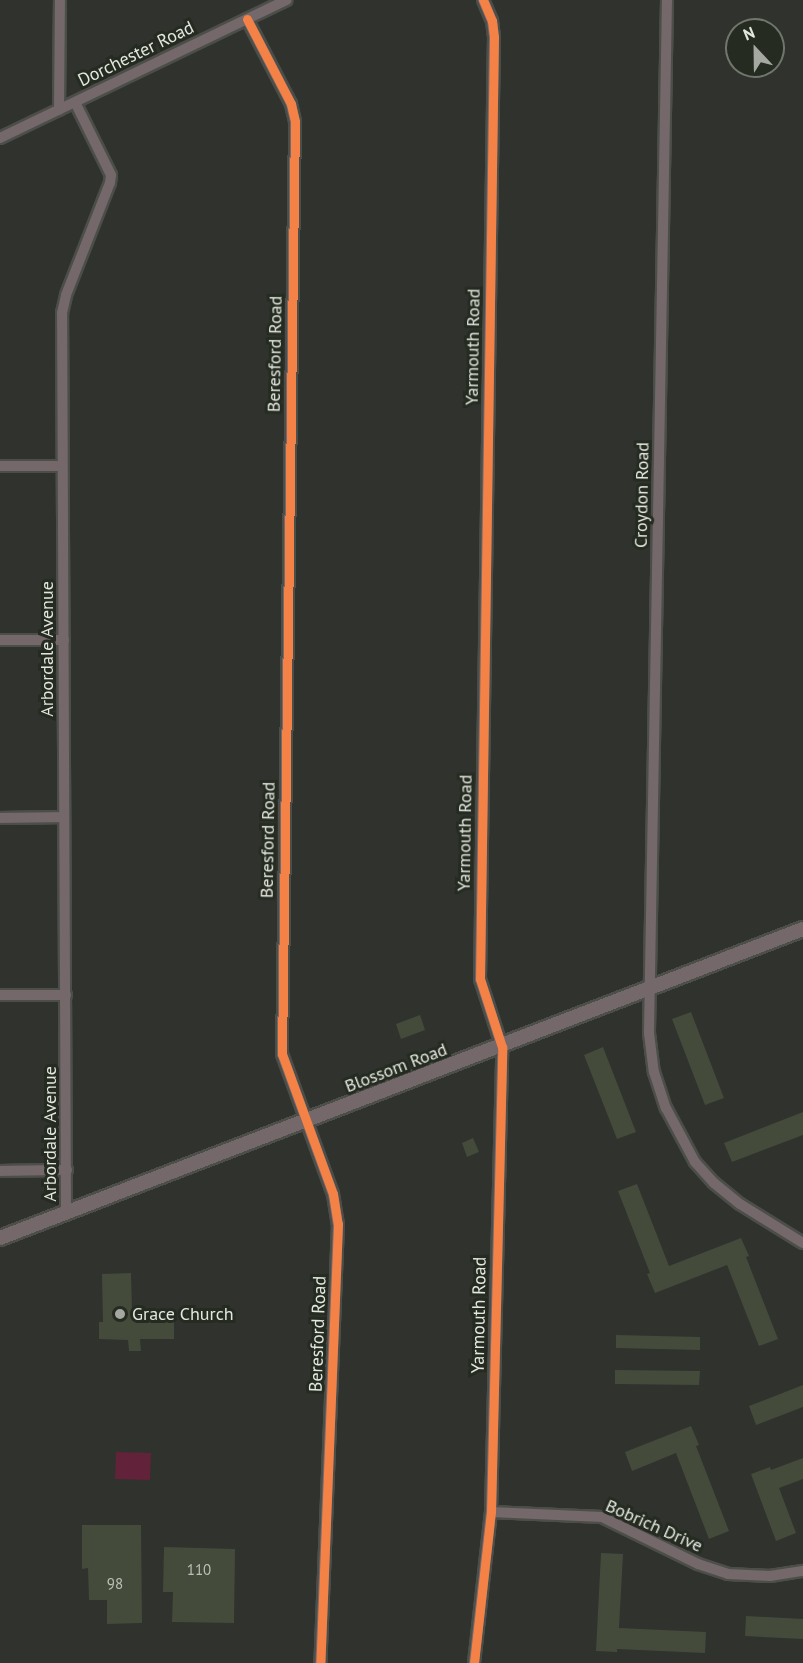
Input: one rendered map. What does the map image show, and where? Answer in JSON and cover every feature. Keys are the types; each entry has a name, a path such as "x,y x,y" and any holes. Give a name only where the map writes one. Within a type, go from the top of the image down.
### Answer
{"street":[{"path":"59,110 60,0"},
{"name":"Dorchester Road","path":"0,138 287,0"},
{"name":"Yarmouth Road","path":"474,1663 490,1512 502,1047 480,979 494,37 492,21 483,0"},
{"name":"Croydon Road","path":"649,990 667,0"},
{"name":"Beresford Road","path":"247,19 291,104 295,122 282,1054 333,1194 338,1224 320,1663"},
{"name":"Arbordale Avenue","path":"66,1213 64,640 61,466 63,304 110,183 111,175 75,102"},
{"path":"0,466 61,466"},
{"path":"0,640 64,640"},
{"path":"0,818 64,817"},
{"name":"Blossom Road","path":"0,1238 502,1047 803,929"},
{"path":"649,990 649,1033 654,1072 666,1108 685,1147 705,1173 740,1204 803,1243"},
{"path":"0,995 66,995"},
{"path":"0,1171 67,1170"},
{"name":"Bobrich Drive","path":"490,1512 602,1517 698,1564 728,1574 760,1576 803,1571"}],"shaded area":[{"path":"116,1452 151,1453 150,1480 115,1479"}],"building":[{"path":"691,1012 724,1098 705,1105 672,1019"},
{"path":"420,1015 425,1030 401,1039 396,1024"},
{"path":"603,1047 636,1132 617,1139 584,1055"},
{"path":"803,1112 803,1135 732,1162 724,1143"},
{"path":"473,1138 479,1152 467,1157 462,1143"},
{"path":"637,1184 669,1266 741,1238 749,1256 746,1257 778,1339 759,1346 727,1265 655,1293 647,1274 650,1273 618,1191"},
{"name":"Grace Church","path":"131,1273 132,1311 138,1311 138,1318 174,1317 174,1339 140,1339 141,1351 129,1351 128,1340 99,1339 99,1322 103,1322 102,1274"},
{"path":"616,1335 700,1337 700,1350 616,1348"},
{"path":"615,1370 700,1371 699,1385 615,1384"},
{"path":"803,1385 803,1407 756,1425 749,1406"},
{"path":"691,1426 699,1445 696,1446 729,1531 709,1539 676,1453 632,1471 625,1452"},
{"path":"803,1458 803,1479 779,1488 796,1533 776,1541 751,1474 770,1467 771,1470"},
{"path":"82,1525 141,1525 142,1623 107,1624 107,1600 89,1600 88,1568 82,1569"},
{"path":"164,1547 235,1549 234,1623 172,1622 173,1592 163,1592"},
{"path":"601,1553 623,1554 619,1628 706,1632 705,1653 617,1649 617,1652 596,1651"},
{"path":"746,1616 803,1619 803,1639 745,1636"}],"cycle path":[{"path":"474,1663 491,1512 502,1047 480,979 494,37 492,21 483,0"},
{"path":"247,19 291,104 295,122 282,1054 333,1194 338,1224 320,1663"}],"place":[{"name":"Grace Church","path":"120,1314"}]}
